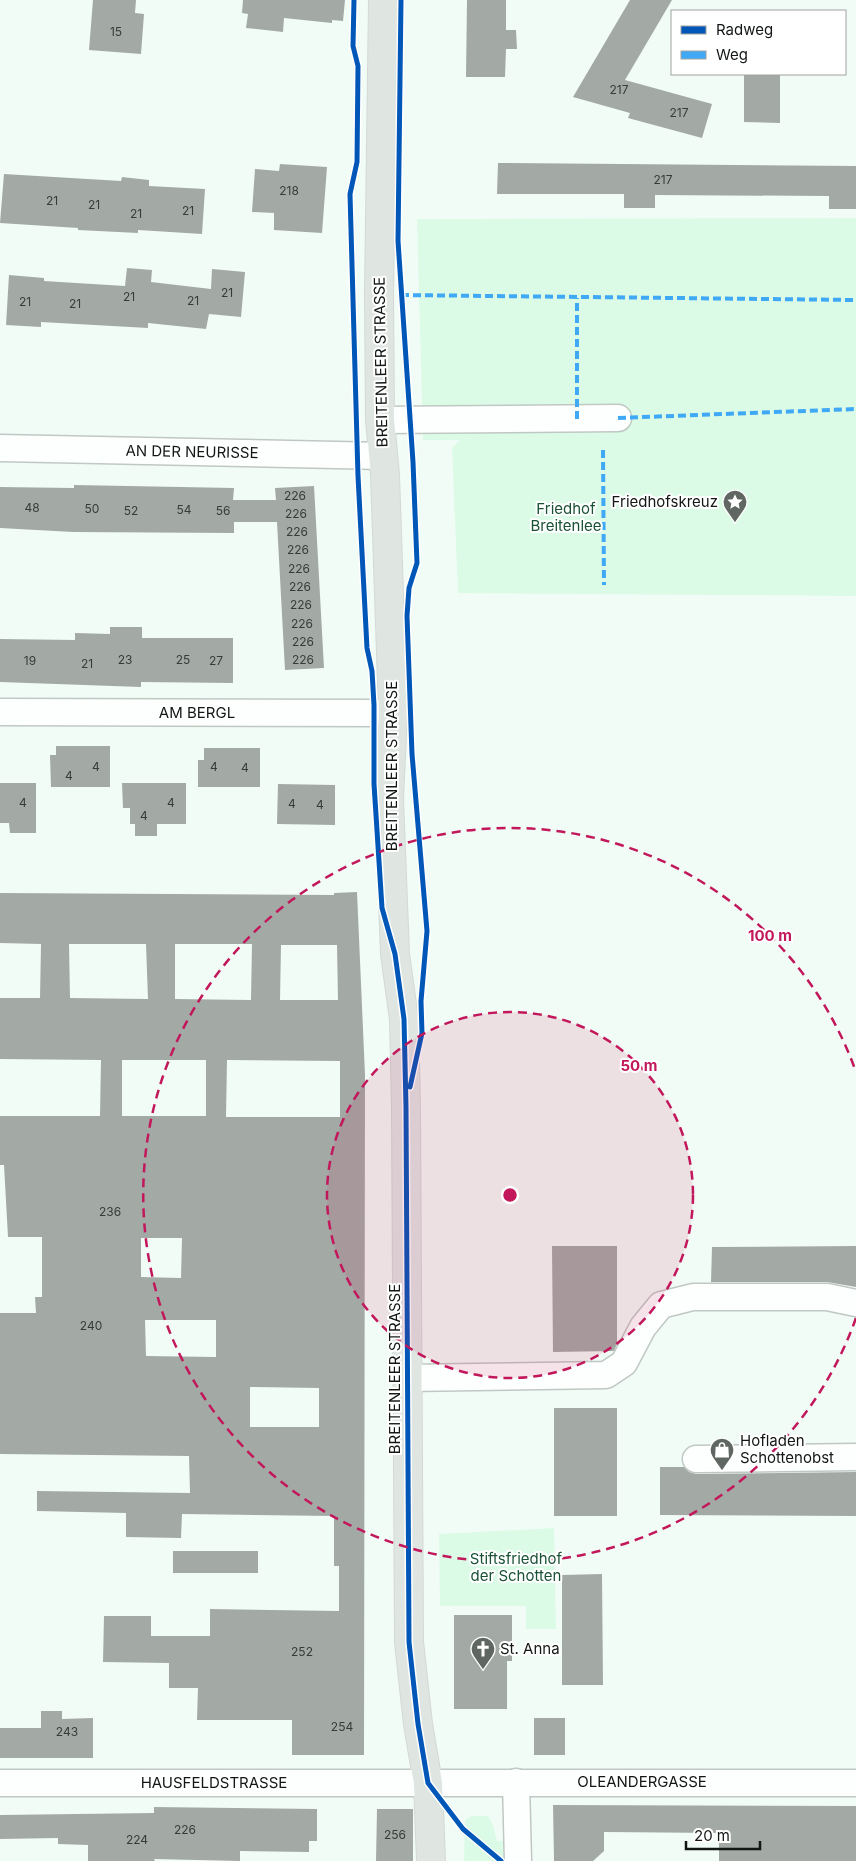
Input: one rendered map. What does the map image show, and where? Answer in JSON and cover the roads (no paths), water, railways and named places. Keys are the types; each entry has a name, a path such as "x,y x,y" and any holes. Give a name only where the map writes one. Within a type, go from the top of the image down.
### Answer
{"main road":[{"name":"BREITENLEER STRASSE","path":"383,0 379,294 380,420 393,713 389,799 396,954 404,1019 406,1087 409,1642 418,1724 428,1783 431,1861"}],"street":[{"path":"380,420 618,418"},
{"name":"AN DER NEURISSE","path":"0,448 383,456"},
{"name":"AM BERGL","path":"0,712 393,713"},
{"path":"407,1378 552,1378 606,1375 624,1363 643,1327 661,1305 693,1297 827,1297 856,1304"},
{"path":"696,1459 856,1457"},
{"path":"516,1782 518,1861"},
{"name":"HAUSFELDSTRASSE","path":"0,1783 428,1783"},
{"name":"OLEANDERGASSE","path":"428,1783 856,1783"}],"place":[{"name":"Friedhofskreuz","path":"735,523"},
{"name":"Hofladen Schottenobst","path":"722,1471"},
{"name":"St. Anna","path":"483,1670"}],"park label":[{"name":"Friedhof Breitenlee","path":"566,518"},
{"name":"Stiftsfriedhof der Schotten","path":"516,1568"}]}
